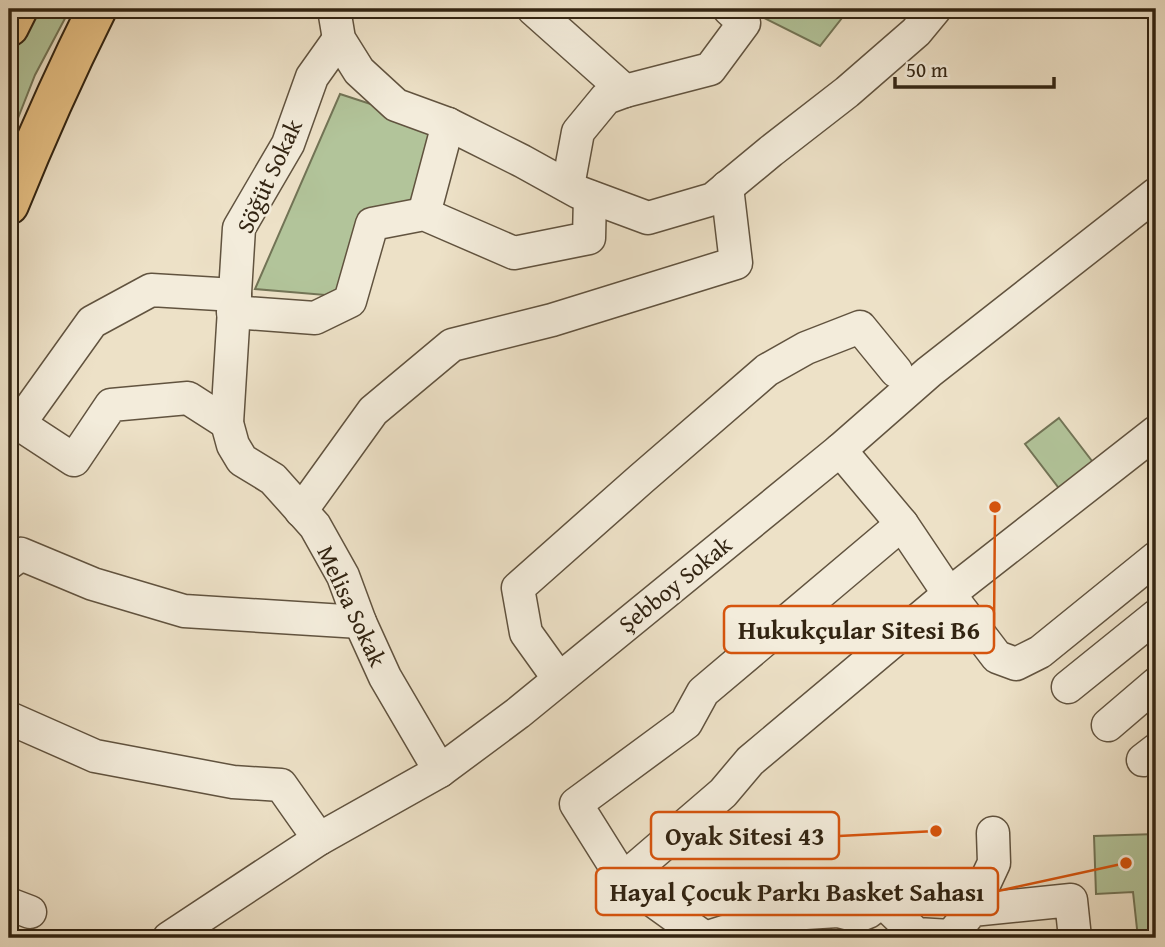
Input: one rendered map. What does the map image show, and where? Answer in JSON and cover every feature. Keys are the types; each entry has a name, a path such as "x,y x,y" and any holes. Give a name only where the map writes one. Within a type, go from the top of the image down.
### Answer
{"highway":[{"path":"9,27 18,9"},
{"path":"9,205 53,99 97,9"}],"street":[{"path":"334,9 339,39 359,71 396,105 448,124 579,191 648,218 713,199 848,92 916,32 935,9"},
{"path":"533,9 625,91"},
{"path":"227,423 188,398 111,405 74,460 19,424 92,322 151,290 238,307 315,318 350,302 372,224 424,214 514,253 589,238 579,191 578,132 606,98 710,69 743,14"},
{"name":"Söğüt Sokak","path":"238,307 239,228 288,144 312,77 339,39"},
{"path":"424,214 448,124"},
{"path":"301,511 373,411 452,345 552,320 736,263 727,187"},
{"name":"Şebboy Sokak","path":"169,938 319,839 440,771 559,679 840,450 929,372 1156,194"},
{"path":"238,307 227,423 233,444 242,460"},
{"path":"238,307 243,373 242,460"},
{"path":"559,679 526,633 519,588 777,364 806,348 860,327 896,371"},
{"path":"623,879 723,793 750,761 949,594 1156,432"},
{"path":"840,450 902,524 949,594 997,657 1016,664 1040,652 1156,558"},
{"name":"Melisa Sokak","path":"242,460 273,479 315,526 343,576 385,677 440,771"},
{"path":"902,524 703,692 686,723 576,804 623,879 705,938 724,932 750,929 764,923 773,915 838,911 858,916 876,906 884,891 914,936 951,937 972,910 994,863 993,833"},
{"path":"9,563 20,554 93,584 184,611 360,622"},
{"path":"1068,687 1156,616"},
{"path":"1108,724 1156,684"},
{"path":"9,718 95,756 233,782 281,785 319,839"},
{"path":"972,910 1071,900 1075,938"}],"green space":[{"path":"33,9 70,9 35,75 9,141 9,64"},
{"path":"770,9 849,9 820,46 762,17"},
{"path":"340,94 441,127 416,204 363,215 337,296 255,289"},
{"path":"1059,418 1102,474 1068,500 1025,444"},
{"path":"1156,834 1156,938 1138,938 1133,892 1096,894 1094,836"}],"place":[{"name":"Hukukçular Sitesi B6","path":"995,507"},
{"name":"Oyak Sitesi 43","path":"936,831"},
{"name":"Hayal Çocuk Parkı Basket Sahası","path":"1126,863"}]}
